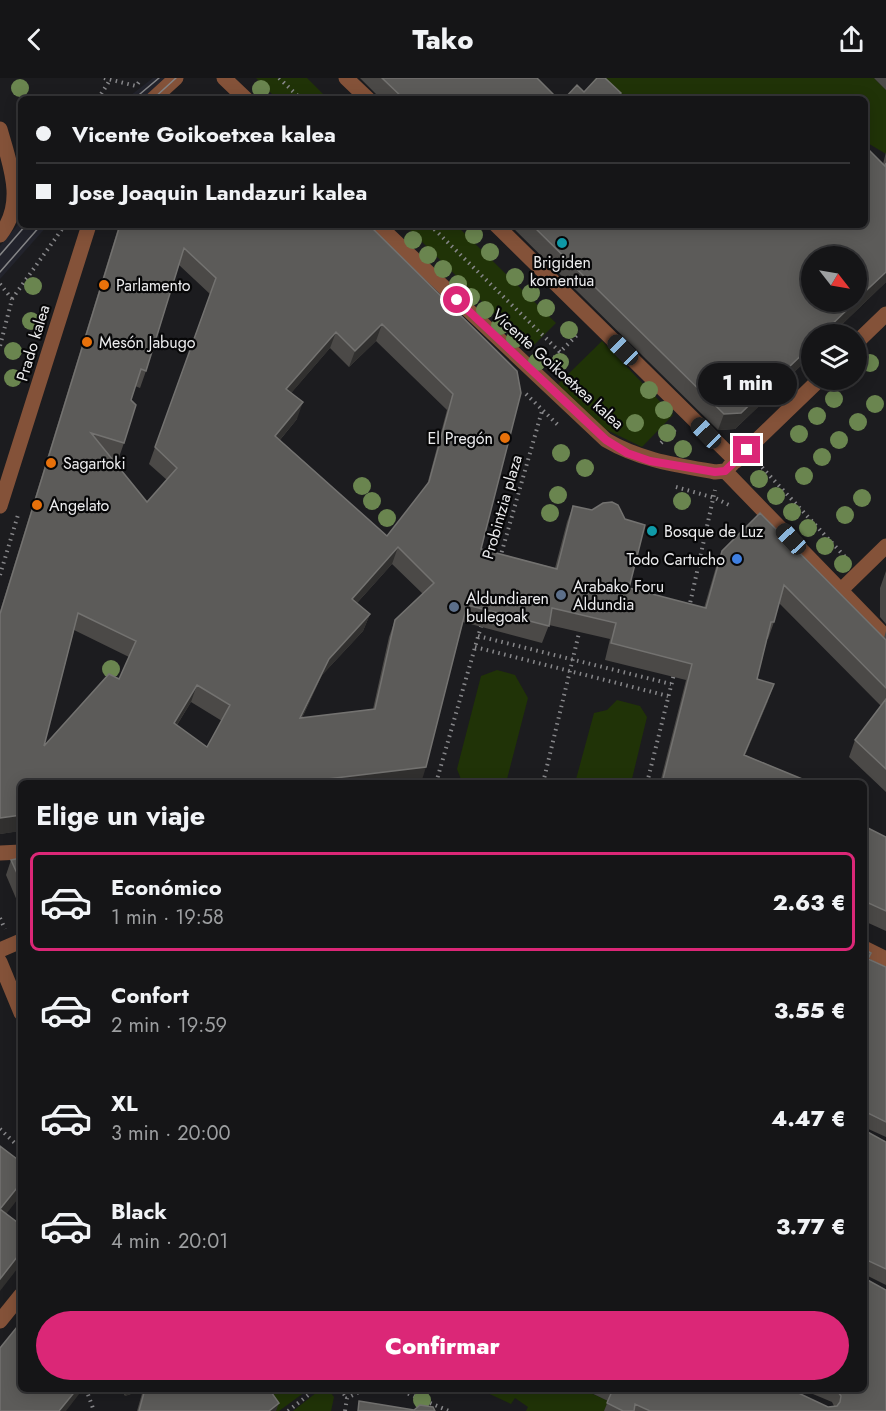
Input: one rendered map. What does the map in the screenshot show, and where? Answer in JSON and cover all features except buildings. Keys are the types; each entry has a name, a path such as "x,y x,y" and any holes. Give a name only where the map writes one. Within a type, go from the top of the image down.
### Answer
{"street":[{"path":"156,96 176,78"},
{"path":"224,78 243,96"},
{"path":"346,78 365,96"},
{"path":"0,129 17,178 16,197 0,235"},
{"name":"Prado kalea","path":"0,506 88,228"},
{"name":"Vicente Goikoetxea kalea","path":"381,228 606,440 627,453 650,461 715,472 736,461"},
{"path":"499,228 736,461 840,591 886,637"},
{"path":"867,332 886,314"},
{"path":"736,461 809,390"},
{"path":"840,591 886,546"},
{"path":"0,853 18,852"},
{"path":"0,950 18,942"},
{"path":"867,950 886,959"},
{"path":"0,962 18,1006"},
{"path":"0,1321 18,1299"}],"path":[{"path":"104,78 136,86 144,78"},
{"path":"279,78 298,96"},
{"path":"101,96 110,80"},
{"path":"0,346 12,299 63,228"},
{"path":"433,228 560,352"},
{"path":"0,286 12,299"},
{"path":"537,376 592,320"},
{"name":"Probintzia plaza","path":"497,568 542,411 560,426"},
{"path":"736,461 850,562 854,557"},
{"path":"674,486 716,498 734,508"},
{"path":"688,615 716,498"},
{"path":"437,780 484,613"},
{"path":"544,780 579,633"},
{"path":"478,636 671,684"},
{"path":"475,647 668,696"},
{"path":"648,780 674,673"},
{"path":"0,1130 18,1146"},
{"path":"87,1392 94,1411"},
{"path":"259,1404 270,1392"},
{"path":"288,1411 312,1392"},
{"path":"342,1392 347,1398 345,1411"},
{"path":"347,1398 359,1392"},
{"path":"404,1392 449,1411"}],"shaded area":[{"path":"153,78 181,78 161,96 130,96"},
{"path":"18,225 18,228 45,228 0,279 0,246"}],"green space":[{"path":"256,78 307,78 325,96 274,96"},
{"path":"596,78 874,78 881,85 886,80 886,154 868,143 868,96 601,96 590,85"},
{"path":"408,228 459,228 556,323 530,349"},
{"path":"602,341 673,415 642,447 605,429 558,384"},
{"path":"497,670 515,675 528,698 507,780 461,780 457,769 481,676"},
{"path":"617,700 640,706 647,717 632,780 576,780 594,713 607,710"},
{"path":"276,1392 305,1392 279,1411 258,1411"},
{"path":"317,1392 330,1392 334,1397 331,1411 293,1411"},
{"path":"485,1392 588,1392 609,1401 604,1411 526,1411 528,1407 515,1398 511,1404"}],"tram line":[{"path":"138,96 159,78"},
{"path":"156,96 176,78"},
{"path":"0,255 23,228"},
{"path":"0,272 38,228"}],"place":[{"name":"Brigiden komentua","path":"562,243"},
{"name":"Parlamento","path":"104,285"},
{"name":"Mesón Jabugo","path":"87,342"},
{"name":"El Pregón","path":"505,438"},
{"name":"Sagartoki","path":"51,463"},
{"name":"Angelato","path":"37,505"},
{"name":"Bosque de Luz","path":"652,531"},
{"name":"Todo Cartucho","path":"737,559"},
{"name":"Arabako Foru Aldundia","path":"561,595"},
{"name":"Aldundiaren bulegoak","path":"454,607"}],"route":[{"path":"457,300 576,414 606,440 627,453 650,461 715,472 725,471 747,450"}]}
